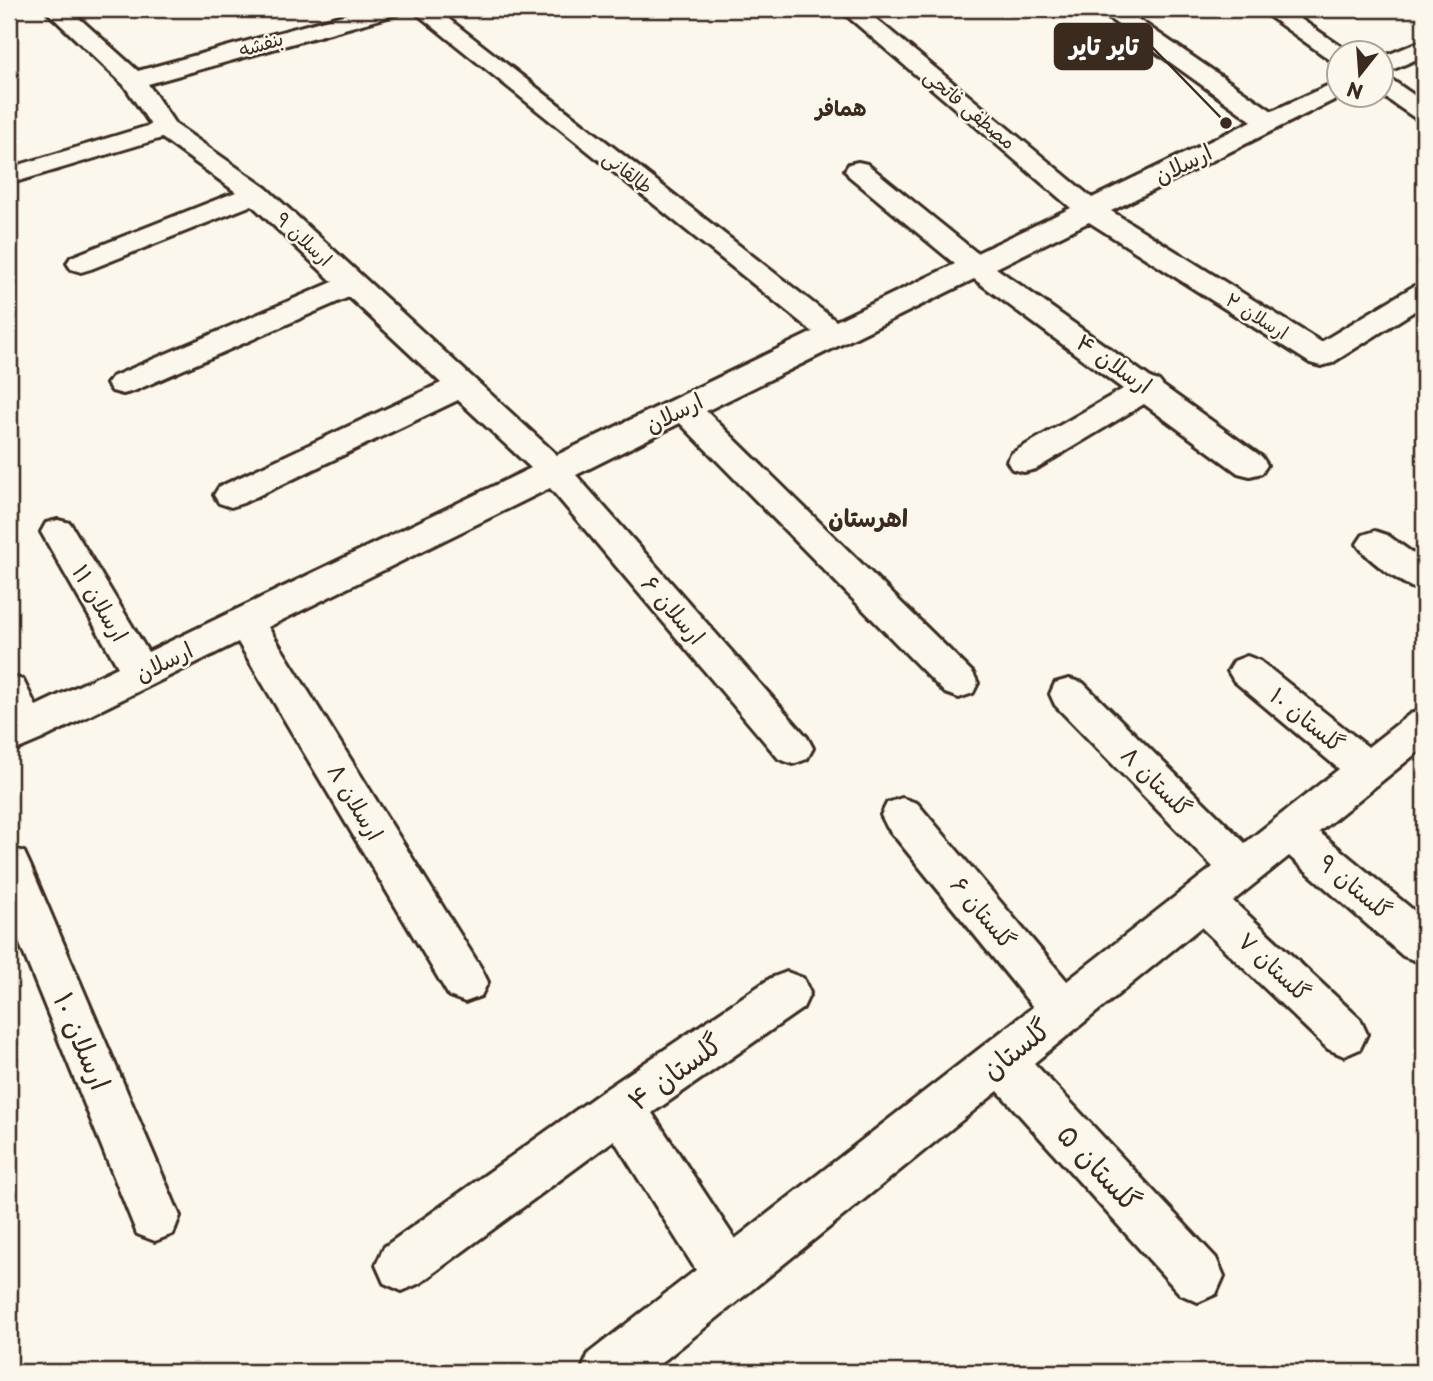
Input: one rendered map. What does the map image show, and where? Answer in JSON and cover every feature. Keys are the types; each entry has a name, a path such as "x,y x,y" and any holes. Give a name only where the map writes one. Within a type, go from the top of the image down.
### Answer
{"street":[{"name":"ارسلان ۹","path":"57,9 133,80 166,129 256,194 554,471"},
{"name":"بنفشه","path":"133,80 390,9"},
{"name":"طالقانی","path":"422,9 835,335"},
{"name":"مصطفی فاتحی","path":"850,9 1090,210"},
{"path":"1108,9 1270,122"},
{"path":"1271,9 1324,44"},
{"path":"1394,62 1424,47"},
{"path":"1394,92 1424,113"},
{"name":"ارسلان","path":"18,732 1324,96"},
{"path":"9,176 166,129"},
{"name":"ارسلان ۴","path":"858,170 975,266 1148,388 1250,465"},
{"path":"81,263 256,194"},
{"name":"ارسلان ۲","path":"1090,210 1321,356 1424,292"},
{"path":"122,384 353,284"},
{"path":"231,495 461,386"},
{"path":"1024,461 1148,388"},
{"path":"684,408 959,683"},
{"name":"ارسلان ۶","path":"554,471 793,748"},
{"name":"ارسلان ۱۱","path":"58,532 141,673"},
{"path":"1375,544 1424,579"},
{"name":"ارسلان ۸","path":"245,622 466,982"},
{"name":"گلستان ۱۰","path":"1247,671 1368,769"},
{"path":"9,691 18,732"},
{"name":"گلستان ۸","path":"1069,694 1242,869"},
{"name":"گلستان","path":"608,1372 1424,727"},
{"name":"گلستان ۶","path":"902,814 1064,1011"},
{"name":"گلستان ۹","path":"1290,832 1419,942"},
{"name":"ارسلان ۱۰","path":"9,865 155,1216"},
{"name":"گلستان ۷","path":"1203,901 1344,1034"},
{"name":"گلستان ۴","path":"729,1276 620,1107 787,993"},
{"name":"گلستان ۵","path":"1000,1061 1198,1276"},
{"path":"402,1265 620,1107"}],"place":[{"name":"تایر تایر","path":"1226,123"}],"district":[{"name":"همافر","path":"841,109"},
{"name":"اهرستان","path":"868,519"}]}
